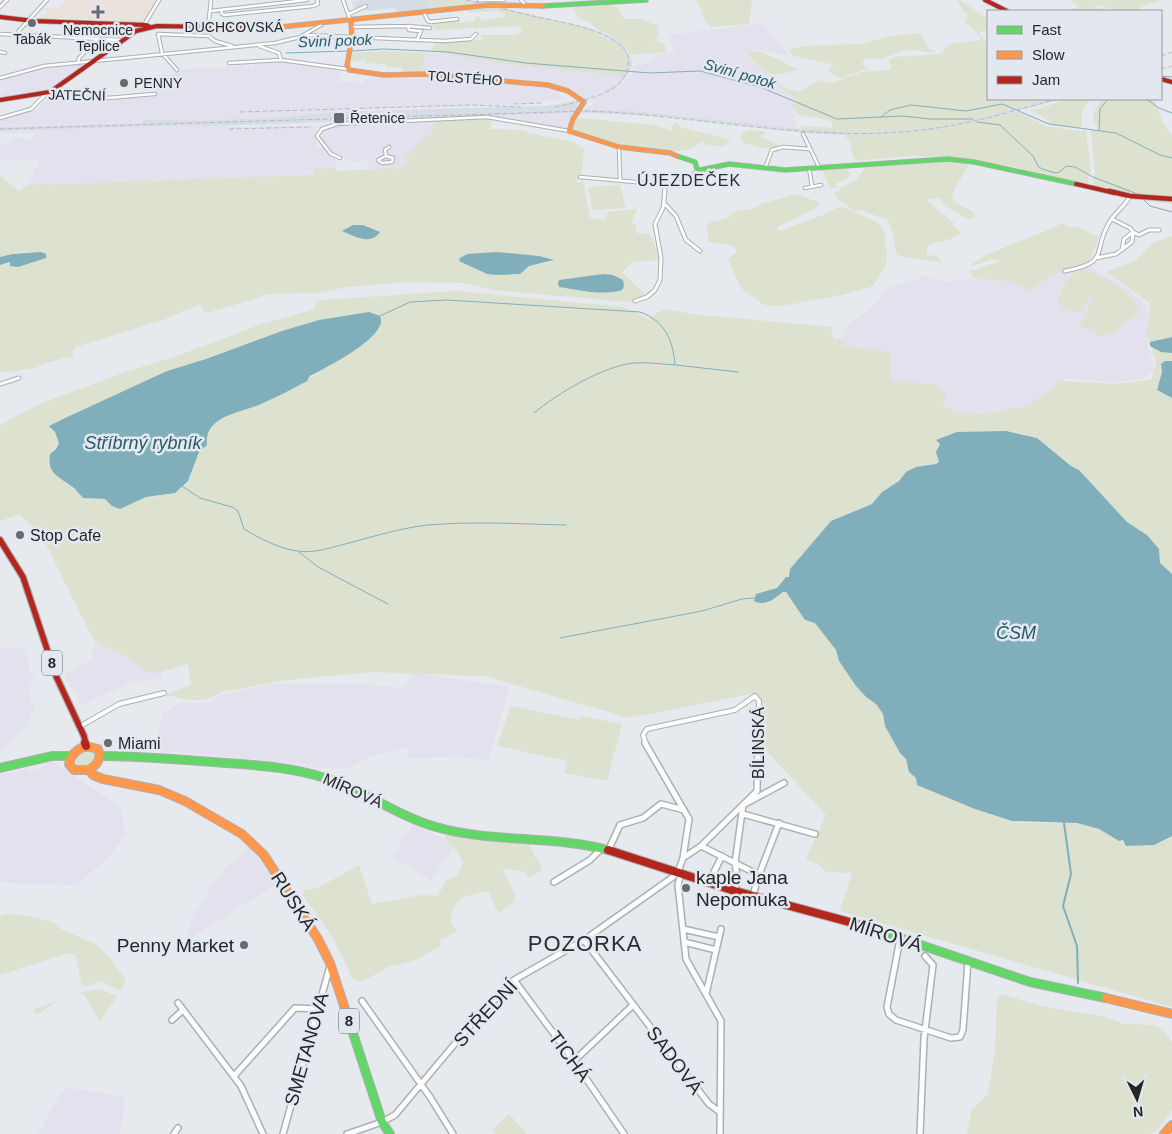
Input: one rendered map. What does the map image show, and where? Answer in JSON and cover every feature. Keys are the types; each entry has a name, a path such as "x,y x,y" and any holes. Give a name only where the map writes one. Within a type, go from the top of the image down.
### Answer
{"street":[{"path":"16,34 47,0"},
{"path":"0,118 32,108 48,93 144,26 159,0"},
{"path":"208,28 212,0"},
{"path":"210,11 307,0"},
{"path":"220,10 225,15 313,6 318,4 317,0"},
{"path":"229,63 280,60 347,69 352,25 343,0"},
{"path":"479,0 504,0"},
{"name":"DUCHCOVSKÁ","path":"0,17 144,26 265,29 352,25 424,13 490,5 522,3 565,6 646,0"},
{"path":"985,0 1005,10"},
{"path":"0,2 6,1"},
{"path":"0,7 6,1"},
{"path":"347,10 365,7 349,14"},
{"path":"424,13 428,21 432,22 457,19"},
{"path":"0,78 35,68 289,41 305,35 321,25"},
{"path":"352,25 430,28"},
{"path":"408,26 409,30 421,31 417,40"},
{"path":"0,34 123,40"},
{"path":"177,70 163,54 158,34 209,36 215,41 234,47"},
{"path":"305,35 436,40 471,39 476,34"},
{"path":"78,63 79,58 98,38"},
{"path":"257,45 278,52 280,60"},
{"path":"0,52 5,53"},
{"name":"TOLSTÉHO","path":"347,69 384,75 425,74 548,85 568,91 582,100 568,128 569,131"},
{"name":"JATEČNÍ","path":"0,100 48,93 51,95 76,97 155,94"},
{"path":"340,158 328,151 317,136 322,129 337,124 494,117 569,131 619,146 670,153 694,161 698,170"},
{"path":"803,134 819,167"},
{"path":"619,146 620,180"},
{"path":"386,156 385,150 389,147"},
{"path":"765,168 772,150 783,147 810,149"},
{"path":"386,156 393,158 392,162 382,163 378,160 386,156"},
{"path":"698,170 731,164 785,170 931,159 960,160 1128,199 1172,199"},
{"path":"809,168 812,186"},
{"path":"580,177 665,186 690,179 695,176 698,170"},
{"path":"805,188 821,184"},
{"path":"635,301 648,298 653,293 660,279 662,254 655,224 664,203 665,186"},
{"path":"1065,271 1092,264 1112,219 1128,199"},
{"path":"664,203 676,216 686,240 700,250"},
{"path":"1112,219 1139,235 1149,230 1159,230"},
{"path":"1096,258 1104,258 1122,250 1132,242 1133,232"},
{"path":"1122,250 1124,239 1133,232"},
{"path":"0,384 19,378"},
{"name":"8","path":"0,540 23,577 56,676 80,727 86,746"},
{"path":"80,727 119,704 164,693"},
{"name":"BÍLINSKÁ","path":"683,858 701,846 757,791 759,701 755,696 735,710 647,729 643,735 645,742 684,810"},
{"path":"0,768 52,756 71,756 77,750 86,746 98,749 100,756 96,764 89,770"},
{"name":"MÍROVÁ","path":"100,756 131,755 294,769 340,783 410,817 437,827 494,836 566,841 601,848 735,891 855,922 1030,982 1091,994 1170,1014"},
{"name":"8","path":"71,756 69,764 74,770 89,770"},
{"name":"RUSKÁ","path":"89,770 93,775 103,779 150,788 177,797 246,837 264,855 318,938 330,964 382,1122 390,1134"},
{"path":"735,891 737,876 735,863 743,805 784,783"},
{"path":"608,850 620,825 643,818 661,804 684,810 689,819 678,884 686,959 721,1021 720,1134"},
{"path":"743,814 815,834"},
{"path":"753,896 758,875 779,823"},
{"path":"701,846 758,875"},
{"path":"554,882 593,858 601,848"},
{"path":"709,882 722,856"},
{"name":"STŘEDNÍ","path":"347,1134 395,1116 474,1021 514,980 584,940 679,872"},
{"path":"706,994 721,928"},
{"path":"683,929 719,937"},
{"path":"901,938 887,1007 888,1014 896,1020 951,1038 960,1037 963,1030 968,961"},
{"name":"SADOVÁ","path":"584,940 709,1104 720,1112"},
{"path":"684,942 716,950"},
{"path":"920,1134 925,1029 933,965 925,956"},
{"name":"SMETANOVA","path":"282,1134 330,964"},
{"name":"TICHÁ","path":"514,980 624,1134"},
{"path":"362,1001 430,1097 453,1134"},
{"path":"178,1003 241,1086 263,1134"},
{"path":"574,1062 633,1005"},
{"path":"234,1076 295,1008 318,1008"},
{"path":"172,1020 183,1010"},
{"path":"1170,1014 1172,1021"},
{"path":"1164,1134 1172,1125"},
{"path":"174,1134 178,1128"}],"shaded area":[{"name":"Nemocnice Teplice","path":"66,0 157,0 142,23 63,18 40,19 48,11 44,10 45,8 59,8"},
{"path":"360,0 439,0 443,8 398,14 395,8 368,11 363,7 354,8 352,2"},
{"path":"463,0 470,0 591,29 612,37 622,44 631,58 632,65 628,75 613,89 577,103 577,109 636,111 794,128 865,132 947,125 1044,100 1058,100 951,128 866,135 818,134 658,116 593,113 0,131 0,127 141,123 143,120 274,118 334,112 547,106 575,101 603,92 617,83 627,70 628,61 609,38 598,33"},
{"path":"764,25 789,55 758,50 744,52 754,63 774,78 770,80 798,100 792,107 797,128 651,112 584,108 593,105 593,102 590,101 622,84 631,74 635,65 651,63 651,59 654,59 653,55 676,53 667,35"},
{"path":"427,53 442,53 507,64 623,76 609,88 585,98 570,89 561,87 560,84 553,85 554,82 420,72"},
{"path":"238,62 247,62 246,68 253,68 254,64 289,62 325,67 332,69 332,71 340,71 339,82 358,81 358,83 365,83 364,79 436,76 534,84 554,88 563,99 527,104 356,109 274,118 182,121 171,120 171,118 145,119 142,122 0,126 0,119 36,110 50,96 58,99 155,94 160,77 163,75 174,74 179,70 237,66"},
{"path":"80,63 82,67 46,92 1,98 0,92 9,88 1,89 0,80 45,68"},
{"path":"573,113 564,130 492,116"},
{"path":"434,120 435,129 403,158 408,162 400,168 369,170 367,158 355,163 332,154 321,138 320,133 334,126"},
{"path":"196,125 212,127 326,125 316,129 316,149 323,148 331,157 337,160 335,168 315,169 314,174 308,175 27,185 41,159 0,161 0,145 11,143 14,138 30,139 36,133 0,133 0,131"},
{"path":"1090,266 1128,289 1146,305 1148,311 1147,343 1152,358 1153,370 1143,379 1115,382 1068,379 1061,381 1028,406 983,414 955,413 943,405 938,385 890,380 891,352 842,346 842,338 849,324 869,310 882,297 886,289 926,276 944,282 974,278 1012,282 1031,292 1040,283 1058,271 1068,272"},
{"path":"98,642 149,672 161,672 162,678 132,682 80,706 77,691 73,692 64,672 75,670 75,666 92,661 93,645"},
{"path":"23,647 30,666 28,674 34,674 28,702 37,703 26,726 0,754 0,649"},
{"path":"413,673 510,687 488,760 462,757 407,758 408,748 372,756 347,768 337,769 305,767 306,764 152,750 163,714 179,703 207,703 221,695 274,684 347,683 404,688"},
{"path":"51,761 115,803 121,810 125,833 113,852 77,886 0,882 0,773 5,774 29,768 29,772 37,770"},
{"path":"413,824 446,840 453,848 431,881 392,856"},
{"path":"249,847 276,884 185,942 192,917 213,884 225,869"},
{"path":"69,1088 124,1097 123,1103 125,1103 120,1134 38,1134 61,1092"}],"green space":[{"path":"426,0 436,0 438,4 441,4 439,0 472,2 468,7 443,8 442,6 429,8"},
{"path":"696,0 752,0 749,24 711,27 704,19 701,8"},
{"path":"956,0 960,0 987,18 987,30 978,32 987,44 987,100 1044,100 973,120 930,128 875,132 802,129 802,126 832,128 832,122 796,114 792,107 798,100 769,80 774,78 783,87 799,92 819,80 832,83 862,72 890,70 889,61 894,57 940,54 951,44 980,40 981,37 965,22 968,16"},
{"path":"1069,0 1160,0 1143,6 1138,10 1119,10 1095,5 1094,7 1106,10 1071,10 1080,6"},
{"path":"613,5 613,7 618,7 624,19 640,19 658,26 658,37 654,40 663,44 666,52 631,55 613,36 580,18 574,8"},
{"path":"497,8 589,30 620,47 628,60 627,67 623,76 507,64 431,50 436,42 480,40 483,38 480,37 482,35 516,35 521,32 522,28 517,26 436,30 432,24 459,20 460,23 474,21 477,16 483,20 504,17 506,15 498,11 468,12 465,10"},
{"path":"922,34 929,49 936,52 908,50 878,59 866,58 862,63 869,70 862,70 843,78 836,76 828,69 833,66 831,64 794,56 788,50 803,46 863,44 890,36"},
{"path":"381,51 427,53 419,73 402,74 403,68 387,67 385,64 366,63 365,60 351,61 352,53"},
{"path":"759,51 799,70 782,74 764,71 747,54 747,52"},
{"path":"1064,100 1088,100 1082,113 1081,128 1052,125 1044,117 1028,110 1042,108"},
{"path":"1102,100 1154,100 1162,121 1172,135 1172,204 1132,199 1105,187 1093,187 1095,171 1091,131 1101,129 1097,126 1094,118 1097,107"},
{"path":"1017,112 1046,126 1079,131 1081,132 1082,141 1082,130 1086,131 1091,171 1087,185 1030,173 1020,168 956,157 910,156 857,161 853,157 849,139 844,135 894,134 935,130"},
{"path":"576,118 654,125 672,131 672,126 675,123 683,128 730,139 725,146 707,145 704,142 692,149 670,152 619,145 573,131 571,128"},
{"path":"492,119 490,129 523,130 533,135 574,142 584,149 582,172 576,182 581,182 583,179 590,218 605,220 608,212 637,209 631,223 636,225 636,233 650,234 660,260 633,262 622,272 647,297 627,302 495,290 463,283 403,282 349,287 315,293 268,294 206,313 200,304 166,319 76,347 73,351 74,358 68,359 68,357 43,364 36,368 0,373 0,265 46,254 23,252 0,257 0,176 19,191 27,185 314,175 315,169 335,168 335,171 400,168 408,162 403,158 435,129 434,120","holes":["496,252 552,262 529,266 525,270 483,273 477,269 482,253"]},
{"path":"752,130 765,132 764,135 760,136 779,146 764,149 742,142 740,137 744,132"},
{"path":"948,161 969,165 952,193 954,202 975,213 974,216 976,217 967,219 944,204 941,198 926,200 954,223 953,225 961,233 954,238 931,244 927,247 927,255 937,256 942,262 903,257 896,254 893,233 888,220 860,210 855,211 837,199 835,193 843,186 856,180 866,166"},
{"path":"846,167 850,174 849,177 836,183 836,188 830,188 822,169"},
{"path":"620,185 626,208 592,210 588,187"},
{"path":"796,194 818,202 819,205 815,209 779,226 777,229 779,231 826,214 841,206 877,222 885,233 886,243 884,245 887,256 884,266 873,286 843,295 781,306 769,306 761,303 742,289 728,259 738,251 730,245 708,242 707,225 711,222 725,219 738,210 753,209 761,204"},
{"path":"1062,223 1070,228 1075,226 1099,237 1089,263 1064,270 1045,279 1031,292 1012,282 974,278 969,271 1002,261 993,259 969,267 984,256"},
{"path":"1172,236 1172,361 1164,361 1161,364 1162,372 1157,391 1172,398 1172,574 1160,563 1159,549 1147,535 1127,522 1079,470 1071,466 1037,438 1020,433 971,432 937,441 940,444 940,462 906,472 899,481 882,492 872,504 831,521 790,569 789,577 777,588 775,599 783,592 786,592 815,622 836,650 839,661 866,697 876,704 883,714 885,726 900,753 906,759 909,772 916,778 917,785 995,816 1023,823 1077,823 1099,829 1119,841 1172,836 1172,1007 840,911 852,873 825,872 818,864 806,859 826,815 761,745 762,703 756,693 629,718 485,676 371,672 287,680 221,692 205,700 192,700 165,695 191,685 188,664 161,672 149,672 94,641 41,534 20,514 0,521 0,425 42,403 126,372 177,356 262,324 315,309 316,302 321,300 457,291 623,307 648,319 664,309 692,314 831,327 834,340 842,338 843,346 891,352 890,380 938,385 946,395 943,405 955,413 983,414 1028,406 1061,381 1116,384 1151,380 1156,362 1147,334 1150,303 1106,272 1137,260 1152,243","holes":["381,325 363,345 297,386 251,407 240,409 217,422 211,427 188,481 156,497 146,497 120,509 112,506 105,499 83,498 60,478 49,464 50,454 59,443 55,432 50,426 167,371 282,331"]},
{"path":"1086,270 1116,285 1140,309 1140,313 1124,322 1120,330 1113,334 1095,336 1098,331 1079,327 1093,299 1089,298 1080,312 1062,308 1059,300 1063,285 1073,276 1070,273"},
{"path":"511,706 579,720 580,716 622,724 607,781 564,773 567,761 497,746"},
{"path":"84,751 93,752 95,755 93,761 86,766 76,765 75,760"},
{"path":"445,836 529,845 543,870 529,877 523,871 504,869 502,872 506,875 513,891 514,902 498,913 488,891 466,896 457,903 452,914 450,922 457,931 440,941 441,946 413,961 388,967 362,982 352,978 333,938 303,895 305,890 318,888 359,865 372,904 422,895 438,896 446,880 457,876 463,863 458,852 445,839"},
{"path":"7,914 22,915 53,922 61,929 95,944 110,958 126,981 120,991 101,981 88,986 82,985 75,954 65,954 0,975 0,916"},
{"path":"99,989 117,996 100,1022 84,994 72,995"},
{"path":"1000,995 1041,1006 1106,1017 1124,1024 1156,1025 1166,1033 1172,1043 1172,1110 1158,1129 1151,1134 967,1134 971,1112 988,1094 995,1050 997,999"},
{"path":"70,996 54,1003 39,1014 34,1012 35,1009"},
{"path":"509,1114 527,1134 495,1134 492,1130"}],"water":[{"path":"353,225 363,225 380,232 372,238 362,239 342,231"},
{"path":"41,252 46,254 46,258 18,267 10,266 10,262 0,265 0,257 12,254"},
{"path":"496,252 539,256 554,260 529,266 520,274 497,275 487,274 459,261 460,258 467,254"},
{"path":"603,274 613,275 623,280 624,286 622,290 590,292 559,287 558,284 559,280"},
{"name":"Stříbrný rybník","path":"369,312 380,316 380,324 375,333 354,351 310,376 307,381 290,390 218,421 208,435 207,445 199,452 188,481 175,493 146,497 120,509 112,506 105,499 83,498 54,474 50,466 50,454 59,443 55,432 49,426 63,419 167,371 319,320"},
{"path":"1172,337 1172,353 1161,352 1150,346 1150,342"},
{"path":"1165,361 1172,361 1172,398 1157,390 1162,372 1161,364"},
{"name":"ČSM","path":"1006,431 1037,438 1071,466 1079,470 1127,522 1147,535 1159,549 1160,563 1172,574 1172,836 1154,845 1126,846 1123,840 1119,841 1099,829 1077,823 1012,821 975,809 917,785 916,778 909,772 906,759 900,753 885,726 883,714 876,704 856,686 839,661 836,650 815,623 805,620 786,592 766,603 754,601 756,594 777,588 786,577 789,577 790,569 831,521 872,504 882,492 899,481 906,472 916,467 939,462 936,452 940,444 936,440 957,432"}],"waterway":[{"name":"Sviní potok","path":"352,51 384,49 448,52 526,63 650,73 700,71 760,87 837,119 881,117"},
{"name":"Sviní potok","path":"286,53 348,51"},
{"path":"1162,76 1172,77"},
{"path":"1099,130 1100,109 1107,100"},
{"path":"1147,100 1159,108 1172,113"},
{"name":"Sviní potok","path":"881,117 890,110 911,105 966,111 1002,104 1049,124 1116,133 1160,155 1172,158"},
{"path":"881,117 973,119"},
{"path":"977,122 1000,125 1033,156 1038,166 1042,169 1055,173 1060,172 1066,166 1075,167 1093,177 1140,195"},
{"path":"1142,198 1150,206 1172,212"},
{"path":"380,316 410,302 447,300 640,312 656,321 666,332 672,347 675,365 649,363 621,365 594,375 568,389 534,413"},
{"path":"676,365 738,372"},
{"path":"182,486 200,498 232,507 238,511 244,529 283,548 304,552 323,550 418,526 480,523 566,525"},
{"path":"299,552 318,567 388,604"},
{"path":"560,638 702,611 742,599 755,598"},
{"path":"1064,823 1071,874 1063,906 1077,946 1078,983"}],"railway":[{"path":"466,0 595,31 617,42 625,50 629,60 627,71 623,80 616,86 607,92 585,100 555,107"},
{"path":"1162,56 1172,52"},
{"path":"1162,69 1172,66"},
{"path":"0,129 588,111 812,132 886,133 951,126 1053,100"},
{"path":"514,104 542,103"},
{"path":"240,112 470,105 521,107"},
{"path":"229,129 312,127"}],"traffic: fast":[{"path":"543,6 646,0"},
{"path":"677,156 695,162 697,169 700,170 729,164 785,170 948,159 974,162 1076,184"},
{"path":"0,768 52,756 71,756"},
{"path":"100,756 171,759 293,770 340,783 411,818 436,827 479,835 566,841 608,850"},
{"path":"868,927 1030,982 1106,998"},
{"path":"350,1024 382,1122 390,1134"}],"traffic: slow":[{"path":"271,28 489,5 543,6"},
{"path":"351,22 352,37 347,66 349,70 384,75 425,74 548,85 568,91 584,102 573,119 569,131 619,147 670,153 677,156"},
{"path":"86,746 98,749 99,759 89,770 74,770 69,764 71,757 77,750 86,746"},
{"path":"89,770 93,775 103,779 159,790 185,801 242,834 264,855 318,939 330,963 350,1024"},
{"path":"1106,998 1172,1014"},
{"path":"1164,1134 1172,1125"}],"traffic: jam":[{"path":"985,0 1005,10"},
{"path":"0,17 34,21 146,25 150,27"},
{"path":"0,100 50,92 136,31 157,26 271,28"},
{"path":"1162,79 1172,82"},
{"path":"1076,184 1130,196 1172,199"},
{"path":"0,540 23,577 56,676 84,736 86,746"},
{"path":"608,850 735,891 868,927"}],"place":[{"name":"Nemocnice Teplice","path":"98,12"},
{"name":"Tabák","path":"32,23"},
{"name":"PENNY","path":"124,83"},
{"name":"Řetenice","path":"339,118"},
{"name":"Stop Cafe","path":"20,535"},
{"name":"Miami","path":"108,743"},
{"name":"kaple Jana Nepomuka","path":"686,888"},
{"name":"Penny Market","path":"244,945"}],"district":[{"name":"ÚJEZDEČEK","path":"689,180"},
{"name":"POZORKA","path":"585,943"}]}
